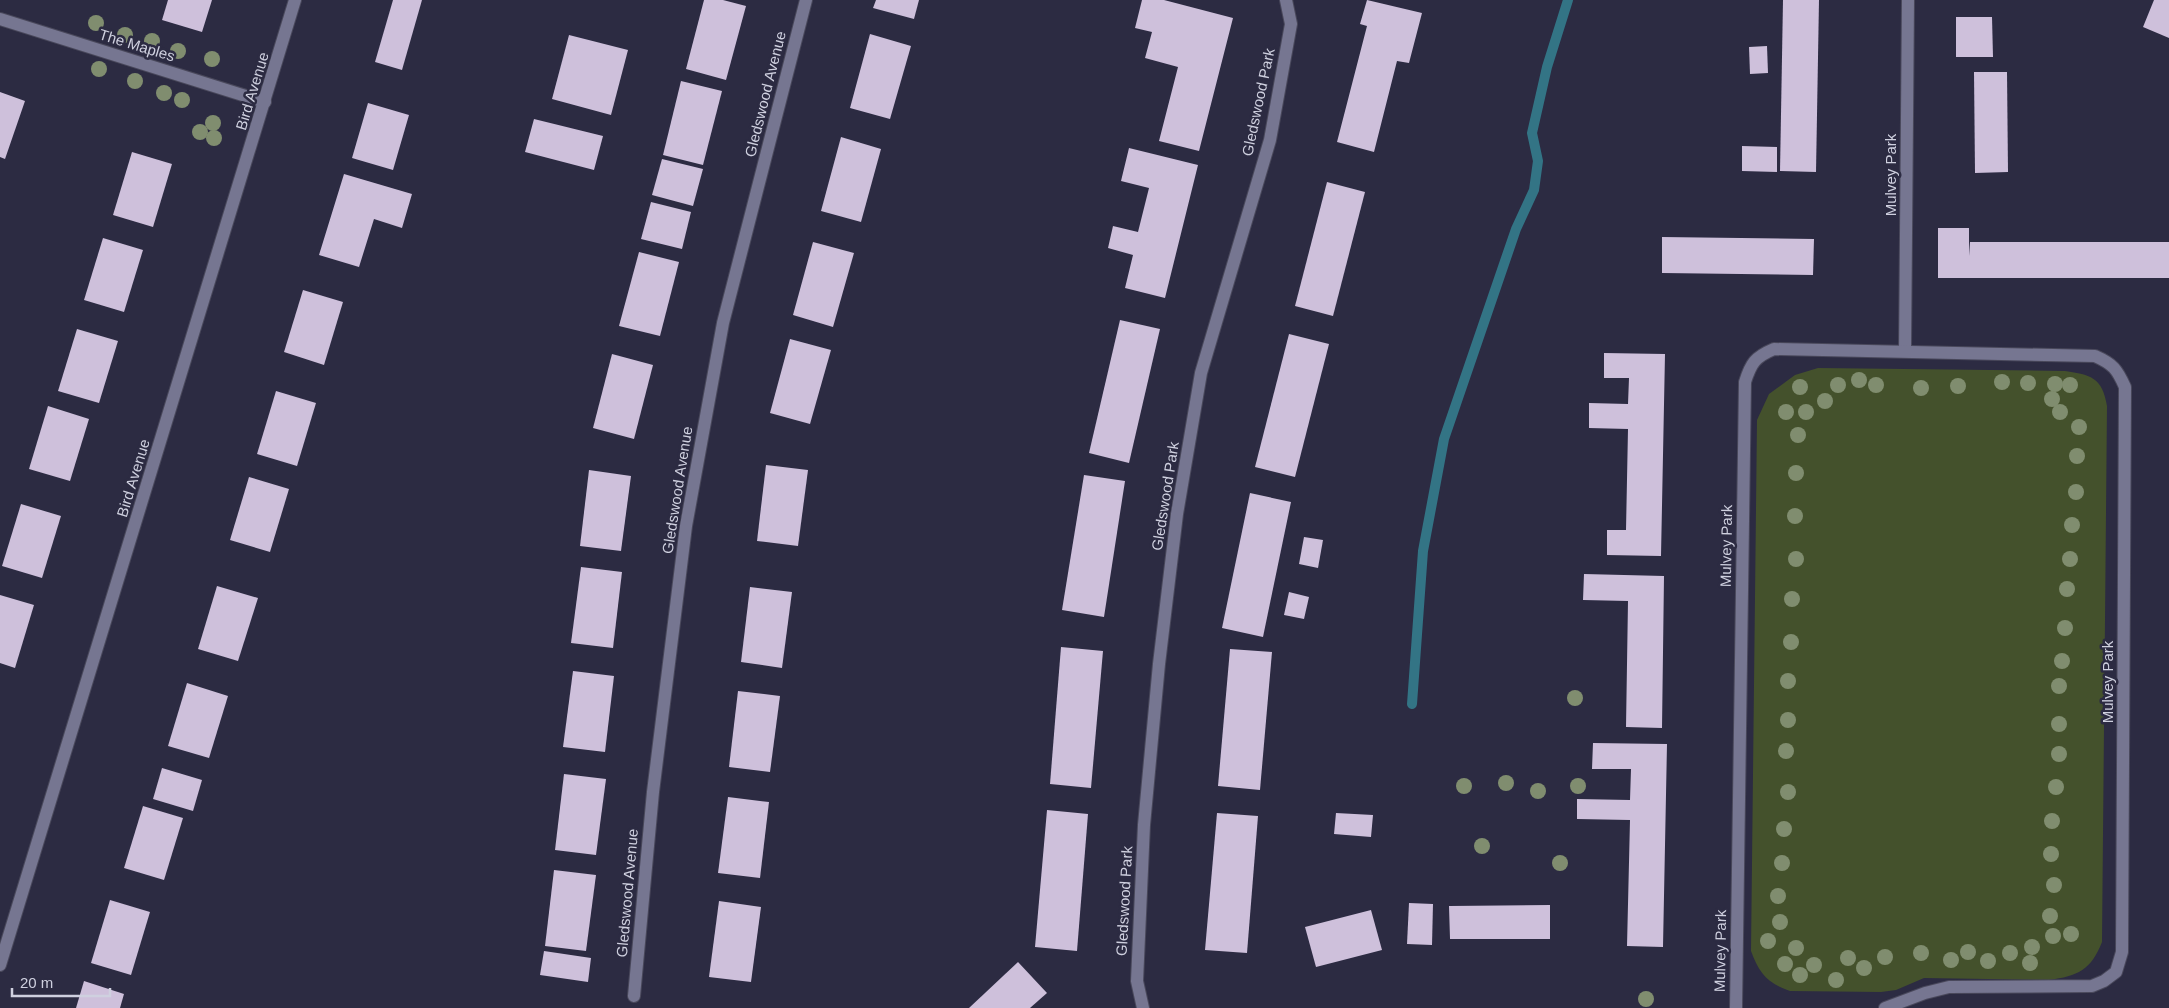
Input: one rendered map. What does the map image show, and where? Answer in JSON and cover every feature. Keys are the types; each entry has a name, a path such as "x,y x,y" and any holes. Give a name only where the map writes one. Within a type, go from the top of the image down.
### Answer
{"street":[{"name":"Bird Avenue","path":"0,964 295,0"},
{"name":"Gledswood Avenue","path":"634,996 654,792 686,526 723,323 806,0"},
{"name":"Gledswood Park","path":"1143,1008 1137,981 1144,825 1159,664 1176,514 1201,373 1270,140 1291,24 1286,0"},
{"name":"Mulvey Park","path":"1905,351 1908,0"},
{"name":"The Maples","path":"0,19 265,102"},
{"name":"Mulvey Park","path":"1736,1008 1745,382 1750,365 1762,354 1774,349 2095,356 2109,362 2119,372 2125,387 2122,952 2116,972 2104,981 2092,986 1949,987 1925,993 1884,1008"}],"green space":[{"path":"1818,368 2065,371 2082,374 2094,379 2105,396 2107,406 2102,942 2093,959 2076,974 2049,980 1924,978 1896,990 1881,992 1790,991 1770,981 1754,959 1751,951 1757,420 1769,394 1795,375"}],"building":[{"path":"168,0 212,0 202,32 162,20"},
{"path":"393,0 422,0 402,70 375,62"},
{"path":"704,0 723,0 746,6 726,80 686,69"},
{"path":"876,0 919,0 914,19 873,8"},
{"path":"1142,0 1164,0 1233,18 1199,151 1159,141 1178,67 1145,58 1152,32 1135,28"},
{"path":"1367,0 1422,13 1409,63 1397,61 1374,152 1337,142 1367,26 1360,24"},
{"path":"1783,0 1819,0 1816,172 1780,171"},
{"path":"2154,0 2169,0 2169,38 2143,27"},
{"path":"1956,17 1992,17 1993,57 1956,57"},
{"path":"870,34 911,46 890,119 850,108"},
{"path":"569,35 628,50 611,115 552,99"},
{"path":"1767,46 1768,73 1750,74 1749,47"},
{"path":"1974,72 2007,72 2008,172 1975,173"},
{"path":"681,81 722,91 703,165 663,155"},
{"path":"0,92 25,101 5,159 0,157"},
{"path":"368,103 409,115 393,170 352,158"},
{"path":"534,119 603,136 594,170 525,152"},
{"path":"841,137 881,149 861,222 821,211"},
{"path":"1742,146 1777,147 1777,172 1742,171"},
{"path":"1129,148 1198,165 1165,298 1125,288 1133,255 1108,248 1113,226 1138,232 1149,188 1121,181"},
{"path":"132,152 172,164 153,227 113,215"},
{"path":"662,159 703,169 693,206 652,195"},
{"path":"344,174 412,194 402,228 374,219 359,267 319,255"},
{"path":"1327,182 1365,192 1333,316 1295,306"},
{"path":"651,202 691,212 682,249 641,239"},
{"path":"1938,228 1969,228 1969,256 1970,242 2169,242 2169,278 1938,278"},
{"path":"1662,237 1814,239 1813,275 1662,273"},
{"path":"103,238 143,250 124,312 84,300"},
{"path":"813,242 854,253 833,327 793,315"},
{"path":"639,252 679,262 660,336 619,326"},
{"path":"303,290 343,302 324,365 284,352"},
{"path":"1120,320 1160,329 1129,463 1089,453"},
{"path":"77,329 118,341 99,403 58,391"},
{"path":"1289,334 1329,344 1295,477 1255,467"},
{"path":"790,339 831,350 810,424 770,413"},
{"path":"1604,353 1665,354 1661,556 1607,555 1607,530 1626,530 1628,429 1589,428 1589,403 1628,404 1629,378 1604,378"},
{"path":"612,354 653,365 634,439 593,428"},
{"path":"276,391 316,403 297,466 257,454"},
{"path":"48,406 89,419 70,481 29,469"},
{"path":"766,465 808,470 798,546 757,541"},
{"path":"589,470 631,476 621,551 580,546"},
{"path":"1084,475 1125,481 1104,617 1062,610"},
{"path":"249,477 289,489 270,552 230,540"},
{"path":"1250,493 1291,502 1263,637 1222,628"},
{"path":"21,504 61,516 42,578 2,566"},
{"path":"1304,537 1323,540 1318,568 1299,564"},
{"path":"581,567 622,572 613,648 571,643"},
{"path":"1584,574 1664,576 1662,728 1626,727 1628,601 1583,600"},
{"path":"217,586 258,598 238,661 198,649"},
{"path":"750,587 792,592 782,668 741,662"},
{"path":"1289,592 1309,597 1304,619 1284,615"},
{"path":"0,595 34,605 15,668 0,663"},
{"path":"1061,647 1103,651 1091,788 1050,784"},
{"path":"1230,649 1272,652 1260,790 1218,786"},
{"path":"573,671 614,676 605,752 563,747"},
{"path":"187,683 228,696 209,758 168,746"},
{"path":"738,691 780,696 770,772 729,767"},
{"path":"1593,743 1667,744 1663,947 1627,946 1630,820 1577,819 1577,799 1630,800 1631,769 1592,769"},
{"path":"162,768 202,780 193,811 153,799"},
{"path":"564,774 606,779 596,855 555,850"},
{"path":"728,797 769,802 760,878 718,873"},
{"path":"143,806 183,818 164,880 124,868"},
{"path":"1047,810 1088,814 1077,951 1035,947"},
{"path":"1217,813 1258,816 1247,953 1205,950"},
{"path":"1336,813 1373,815 1371,837 1334,834"},
{"path":"554,870 596,875 586,951 545,946"},
{"path":"110,900 150,912 131,975 91,963"},
{"path":"719,901 761,907 751,982 709,977"},
{"path":"1409,903 1433,904 1432,945 1407,944"},
{"path":"1550,905 1550,939 1450,939 1449,906"},
{"path":"1371,910 1382,950 1316,967 1305,927"},
{"path":"544,951 591,958 588,982 540,975"},
{"path":"1018,962 1047,993 1030,1008 969,1008"},
{"path":"84,981 124,994 120,1008 76,1008"}],"waterway":[{"path":"1412,704 1423,551 1444,439 1516,229 1534,190 1538,161 1532,133 1547,67 1568,0"}]}
